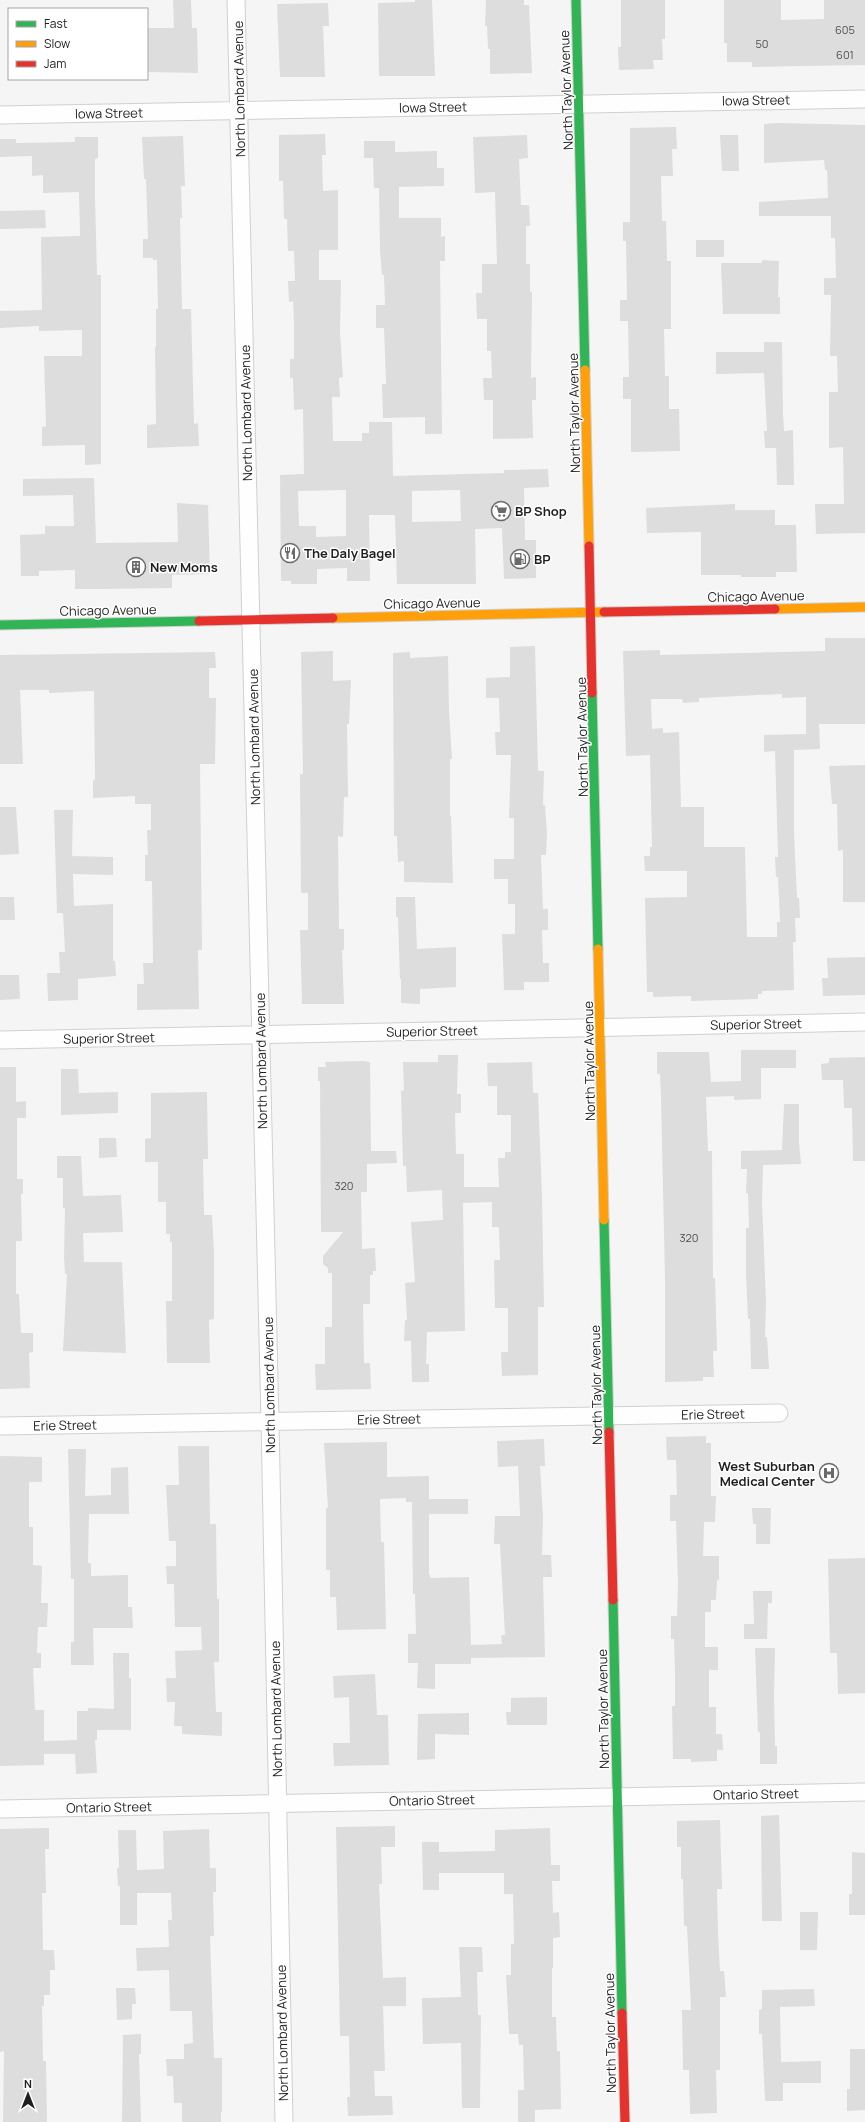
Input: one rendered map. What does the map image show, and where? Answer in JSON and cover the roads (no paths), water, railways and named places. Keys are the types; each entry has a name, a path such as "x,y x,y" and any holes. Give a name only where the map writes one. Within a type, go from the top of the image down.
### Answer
{"street":[{"name":"North Lombard Avenue","path":"236,0 270,1422 284,2122"},
{"name":"North Taylor Avenue","path":"576,0 580,104 625,2122"},
{"name":"Iowa Street","path":"0,115 865,99"},
{"name":"Chicago Avenue","path":"0,626 865,607"},
{"name":"Superior Street","path":"0,1040 865,1022"},
{"name":"Erie Street","path":"0,1426 778,1412"},
{"name":"Ontario Street","path":"0,1809 865,1792"}],"place":[{"name":"BP Shop","path":"501,511"},
{"name":"The Daly Bagel","path":"290,553"},
{"name":"BP","path":"520,559"},
{"name":"New Moms","path":"136,567"},
{"name":"West Suburban Medical Center","path":"829,1473"}]}
